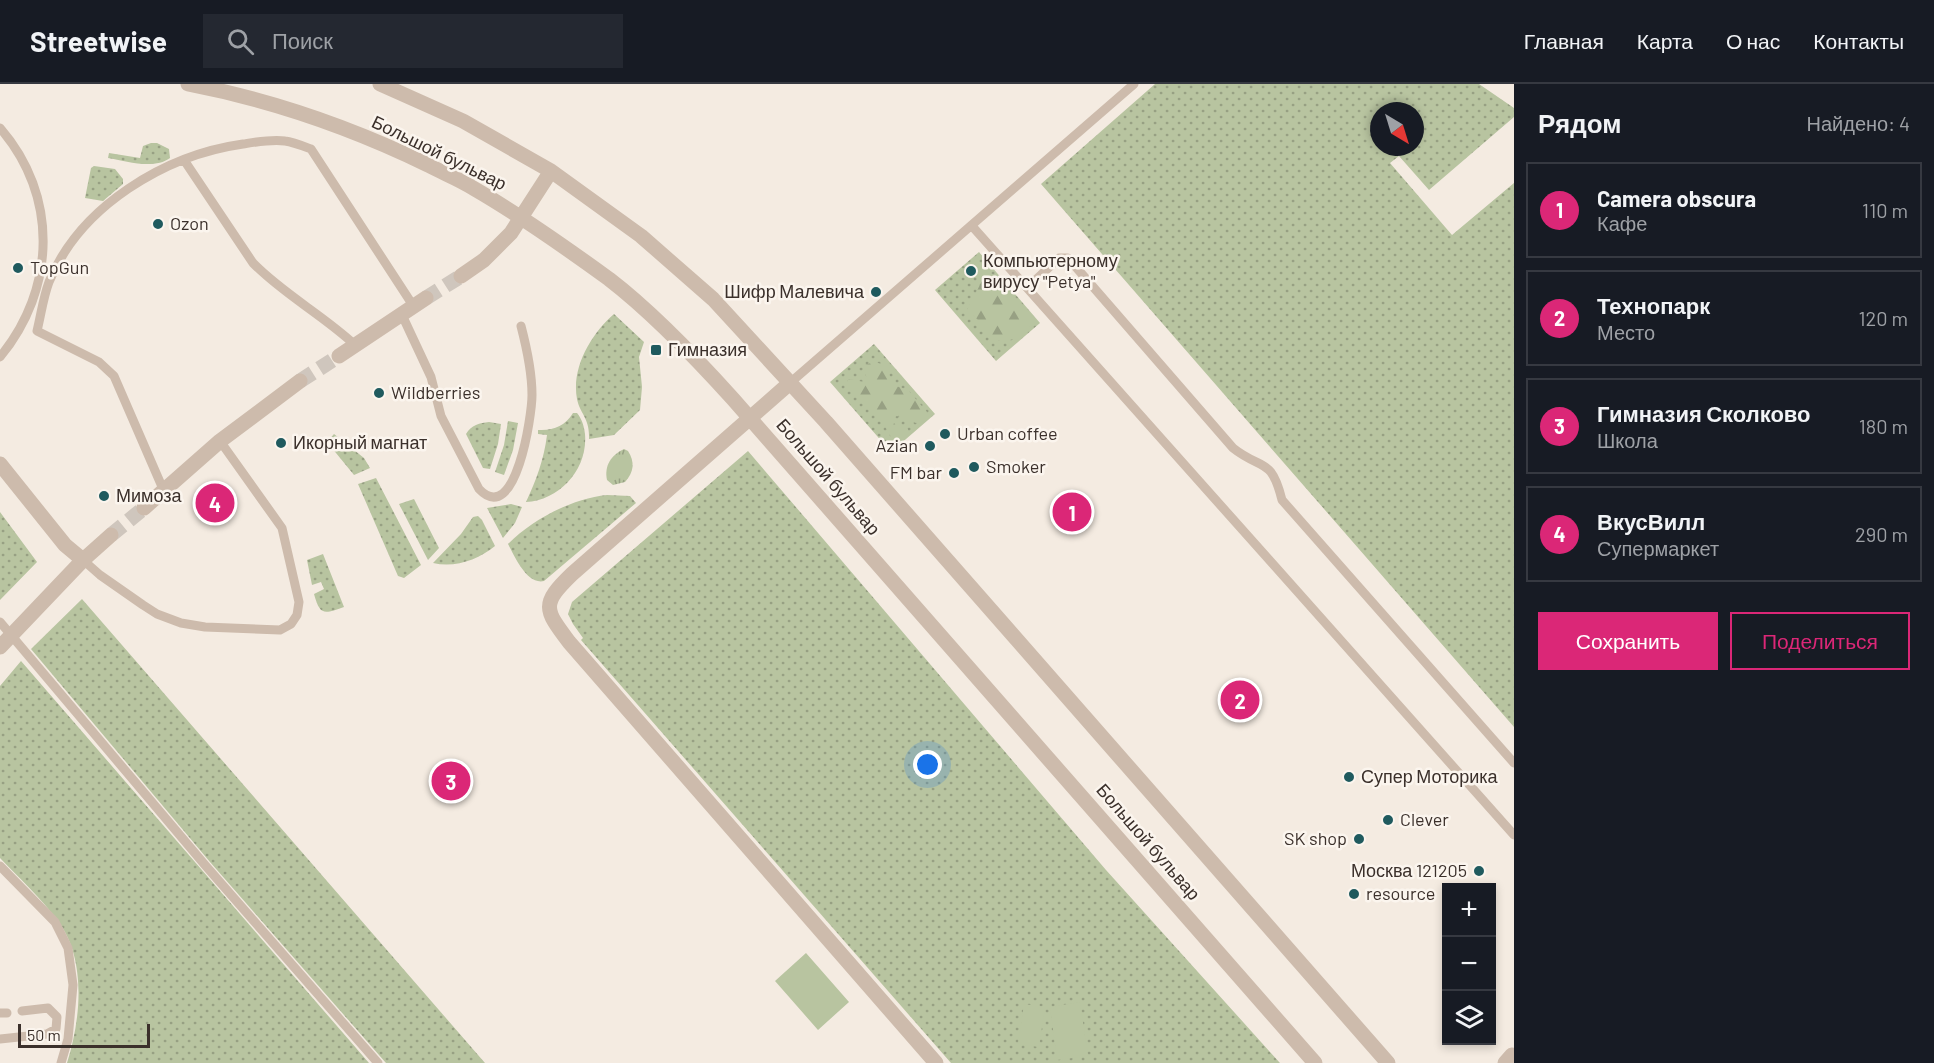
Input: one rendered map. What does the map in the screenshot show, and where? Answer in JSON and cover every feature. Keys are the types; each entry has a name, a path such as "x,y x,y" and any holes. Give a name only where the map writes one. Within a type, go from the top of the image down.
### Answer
{"street":[{"name":"Большой бульвар","path":"188,84 229,92 262,102 387,145 471,186 610,280 679,342 750,418 1315,1063"},
{"name":"Большой бульвар","path":"380,84 463,121 550,171 662,252 713,299 791,382 1388,1063"},
{"path":"461,276 491,253 511,233 550,171"},
{"path":"339,356 414,307"},
{"path":"144,508 220,441 300,381"},
{"path":"791,382 555,591 548,607 551,618 569,642 936,1063"},
{"path":"0,464 65,545 83,560"},
{"path":"0,647 83,560 111,535"}],"lane":[{"path":"791,382 1134,84"},
{"path":"0,128 15,148 32,180 40,204 44,239 42,263 32,303 17,334 0,357"},
{"path":"164,489 114,376 99,362 38,332 49,283 73,241 103,209 126,190 153,174 184,160 226,146 285,141 311,148 414,307 440,413 479,489 493,496 505,491 514,478 526,444 530,423 531,373 521,326"},
{"path":"184,160 253,263 264,274 336,327 355,345"},
{"path":"972,226 1514,835"},
{"path":"1027,288 1059,258 1068,258 1233,448 1245,457 1268,467 1282,500 1514,764"},
{"path":"83,560 100,575 143,605 189,625 280,630 291,624 297,615 299,602 283,531 220,441"},
{"path":"0,622 378,1063"},
{"path":"0,866 55,922 68,948 73,985 68,1039 60,1063"},
{"path":"0,1039 48,1034 56,1029 57,1017 48,1008 22,1011"}],"green space":[{"path":"1155,84 1479,84 1514,108 1514,117 1429,190 1399,156 1390,163 1452,235 1514,183 1514,727 1041,184"},
{"path":"157,143 169,149 170,158 163,162 148,164 108,158 109,153 140,158 143,146"},
{"path":"94,166 115,169 123,179 123,184 103,201 85,198 91,168"},
{"path":"979,252 1040,323 996,361 935,290"},
{"path":"978,267 1000,284 1032,320 1027,330 1015,338 1003,341 992,338 981,330 977,325 978,320 967,310 983,279 977,275"},
{"path":"614,314 644,342 639,357 642,387 640,410 614,435 589,439 588,426 577,399 577,375 591,341"},
{"path":"874,344 935,414 891,452 830,382"},
{"path":"874,362 884,365 893,385 908,390 927,412 925,419 916,423 897,416 891,418 896,426 908,429 907,435 898,443 892,439 879,415 867,409 845,386 848,380 870,382 866,376 865,365"},
{"path":"573,413 577,413 580,418 585,434 585,447 577,470 560,489 538,500 526,502 539,470 546,444 547,435 538,434 538,430 558,427"},
{"path":"508,421 518,423 513,450 504,475 495,472 504,445"},
{"path":"489,422 501,424 498,444 490,469 483,468 466,434 473,427"},
{"path":"334,434 364,458 370,468 354,475 327,442"},
{"path":"624,449 628,451 632,459 632,471 625,482 613,485 607,480 608,466 615,454"},
{"path":"748,451 1106,870 1280,1063 951,1063 581,640 583,638 568,614 572,602"},
{"path":"376,478 421,565 404,578 398,576 358,484"},
{"path":"607,495 630,496 636,503 544,581 532,579 518,562 508,544 529,526 553,512 580,501"},
{"path":"414,499 439,548 428,560 399,504"},
{"path":"511,504 522,507 515,523 503,538 487,508"},
{"path":"0,512 37,562 0,600"},
{"path":"478,516 495,546 466,562 433,563 461,534 473,517"},
{"path":"323,554 344,607 327,612 321,610 316,601 314,594 324,589 321,582 312,585 307,560"},
{"path":"82,599 485,1063 386,1063 210,862 31,649"},
{"path":"21,661 369,1063 67,1063 78,1008 77,970 73,952 67,935 51,912 0,858 0,686"},
{"path":"806,953 849,1002 818,1030 775,981"},
{"path":"1080,1002 1088,1056 1057,1060 1050,1007"},
{"path":"1024,1004 1045,1007 1039,1047 1018,1044"}],"tunnel":[{"path":"426,298 461,276"},
{"path":"300,381 339,356"},
{"path":"111,535 144,508"}],"place":[{"name":"Ozon","path":"158,224"},
{"name":"TopGun","path":"18,268"},
{"name":"Компьютерному вирусу \"Petya\"","path":"971,271"},
{"name":"Шифр Малевича","path":"876,292"},
{"name":"Гимназия","path":"656,350"},
{"name":"Wildberries","path":"379,393"},
{"name":"Urban coffee","path":"945,434"},
{"name":"Икорный магнат","path":"281,443"},
{"name":"Azian","path":"930,446"},
{"name":"Smoker","path":"974,467"},
{"name":"FM bar","path":"954,473"},
{"name":"Мимоза","path":"104,496"},
{"name":"ВкусВилл","path":"215,503"},
{"name":"Camera obscura","path":"1072,512"},
{"name":"Технопарк","path":"1240,700"},
{"name":"Супер Моторика","path":"1349,777"},
{"name":"Гимназия Сколково","path":"451,781"},
{"name":"Clever","path":"1388,820"},
{"name":"SK shop","path":"1359,839"},
{"name":"Москва 121205","path":"1479,871"},
{"name":"resource","path":"1354,894"}]}
